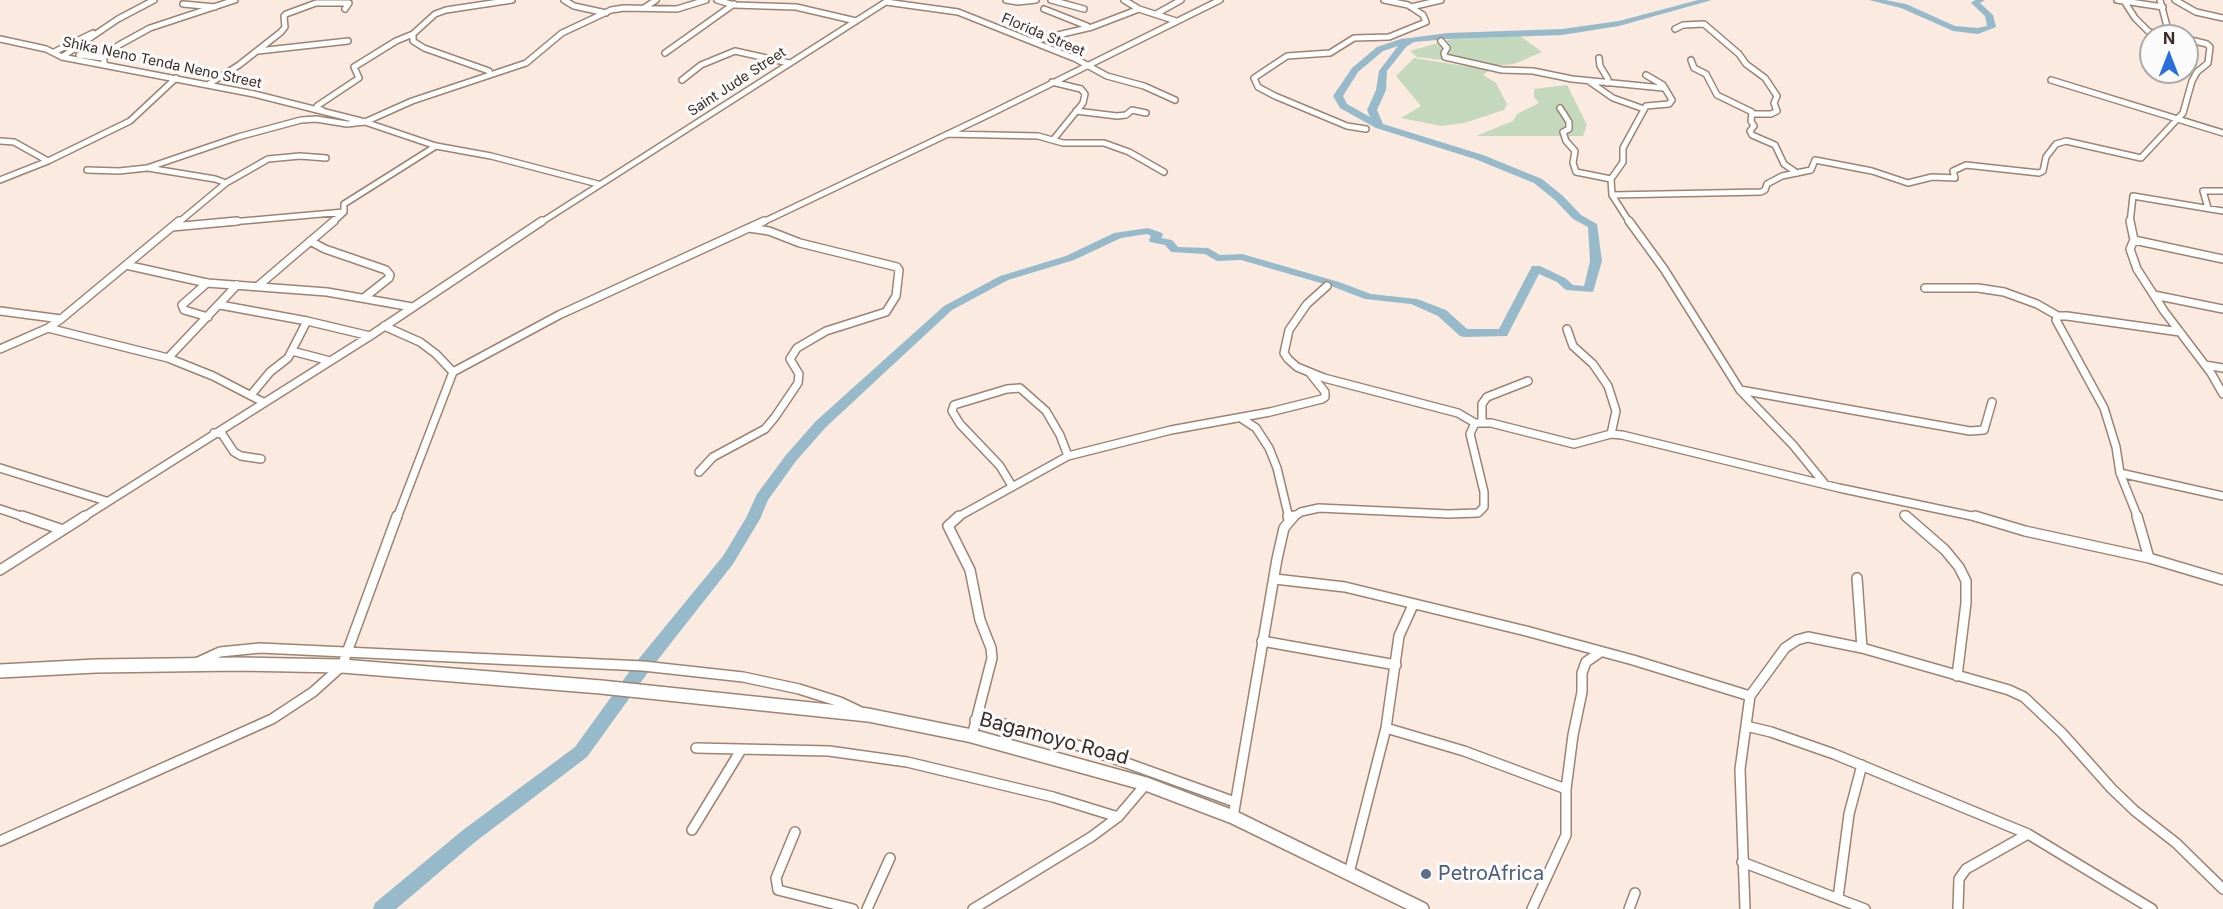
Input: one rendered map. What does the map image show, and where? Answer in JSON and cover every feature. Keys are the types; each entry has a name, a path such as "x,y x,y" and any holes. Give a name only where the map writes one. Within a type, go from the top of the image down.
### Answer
{"highway":[{"name":"Bagamoyo Road","path":"0,671 96,666 342,666 568,684 868,716 972,736 1234,810 1407,905 1422,909"}],"street":[{"path":"64,56 134,9 154,0"},
{"path":"64,56 103,58 119,45 150,28 235,0"},
{"path":"366,122 316,107 359,78 359,74 354,69 357,65 396,41 413,34 442,11 512,0"},
{"path":"564,0 574,6 606,13"},
{"path":"644,8 656,0"},
{"path":"87,170 119,171 147,168 238,137 302,120 316,119 353,124 366,122 398,106 526,63 562,33 617,9 677,9 706,0"},
{"path":"717,0 734,4 789,6 856,21"},
{"path":"665,53 740,0"},
{"path":"1006,0 1018,3 1036,0"},
{"path":"1050,0 1084,9"},
{"path":"1124,0 1139,9 1176,21"},
{"path":"1156,14 1181,0"},
{"path":"0,841 148,777 272,718 313,692 342,666 453,372 486,352 559,315 685,259 1087,67 1220,0"},
{"path":"1366,129 1347,126 1275,96 1258,87 1254,78 1287,56 1325,54 1339,49 1354,38 1389,38 1426,22 1423,15 1411,7 1384,0"},
{"path":"1411,7 1441,0"},
{"path":"2117,0 2163,7"},
{"path":"2160,0 2167,24"},
{"path":"2175,0 2196,12 2223,18"},
{"name":"Saint Jude Street","path":"2,568 370,336 598,184 887,1"},
{"name":"Florida Street","path":"887,1 958,12 1076,59 1107,76 1144,86 1175,100"},
{"path":"2124,1 2141,24"},
{"path":"209,84 256,52 284,29 286,14 316,3 350,3 345,9"},
{"path":"183,4 217,7"},
{"path":"1044,9 1068,21 1092,27"},
{"path":"1032,41 1092,27 1139,9"},
{"path":"1675,29 1704,24 1739,54 1746,64 1765,78 1777,96 1774,103 1777,111 1771,114 1754,114 1743,106 1720,98 1706,74 1694,68 1691,60"},
{"path":"53,51 102,30"},
{"path":"413,34 413,41 424,48 489,71 490,75"},
{"name":"Shika Neno Tenda Neno Street","path":"0,39 25,43 64,56 209,84 366,122 436,146 491,156 598,184"},
{"path":"256,52 348,41"},
{"path":"1441,41 1448,48 1444,55 1450,58 1502,70 1533,71 1589,81 1663,88"},
{"path":"2199,42 2210,47 2208,63 2199,70"},
{"path":"53,51 77,48"},
{"path":"682,80 701,65 735,51 789,63"},
{"path":"103,58 105,64"},
{"path":"1599,58 1600,66 1608,79 1607,82"},
{"path":"1646,75 1660,82 1672,100 1646,106 1644,109 1625,144 1623,162 1619,171 1611,179 1612,195 1645,246 1664,269 1692,318 1740,390 1793,445 1824,483"},
{"path":"0,180 48,161 137,117 176,78"},
{"path":"2051,80 2223,134"},
{"path":"1589,81 1613,98 1644,109"},
{"path":"1052,82 1084,91 1083,103 1053,140"},
{"path":"1612,195 1761,192 1765,190 1767,184 1782,176 1811,170 1815,160 1872,171 1908,183 1932,177 1955,178 1953,171 1966,165 2039,173 2043,171 2046,157 2056,144 2066,141 2141,158 2183,113 2191,84"},
{"path":"1560,108 1569,122 1569,129 1563,132 1566,141 1575,151 1573,163 1576,172 1611,179"},
{"path":"1076,111 1117,116 1126,115 1132,110 1146,113"},
{"path":"1754,114 1751,121 1754,126 1751,133 1775,145 1784,164 1797,173"},
{"path":"947,134 1038,136 1063,143 1111,144 1144,159 1164,172"},
{"path":"0,141 14,142 48,161"},
{"path":"258,286 344,212 344,204 355,195 436,146"},
{"path":"0,349 61,320 170,227 226,183 268,159 300,156 327,158"},
{"path":"147,168 215,179 226,183"},
{"path":"2208,208 2203,191 2223,191"},
{"path":"2223,211 2133,196 2130,225 2134,240 2130,249 2137,269 2223,394"},
{"path":"170,227 344,212"},
{"path":"764,220 765,227 769,231"},
{"path":"699,472 713,457 765,429 776,417 798,383 799,374 790,359 791,354 797,348 826,331 886,312 896,296 900,270 897,267 800,243 769,231 749,228"},
{"path":"2134,240 2223,259"},
{"path":"310,241 325,249 386,270 390,275 389,278 365,297"},
{"path":"126,266 207,283 365,297 412,307"},
{"path":"207,283 182,305 184,310 208,317"},
{"path":"168,358 237,285"},
{"path":"1327,286 1297,315 1289,330 1284,353 1288,359 1308,372 1339,383 1458,413 1479,422 1574,444 1611,434 2149,558 2223,580"},
{"path":"1925,288 1977,288 2004,292 2037,304 2058,316 2180,332"},
{"path":"2154,295 2223,309"},
{"path":"220,305 307,321 370,336"},
{"path":"0,311 61,320"},
{"path":"2058,316 2056,320 2104,408 2116,447 2120,473 2136,511 2149,558"},
{"path":"251,395 270,372 288,358 307,321"},
{"path":"384,326 420,342 436,354 453,372"},
{"path":"48,328 168,358 213,376 263,402"},
{"path":"1567,328 1573,346 1593,364 1608,386 1616,411 1611,434"},
{"path":"292,351 330,361"},
{"path":"2205,365 2223,368"},
{"path":"972,736 991,664 991,648 980,620 970,570 948,526 954,519 1068,456 1171,430 1241,418 1322,399 1325,397 1324,392 1308,372"},
{"path":"975,720 1004,724 1071,743 1234,810 1262,641 1284,528 1288,520 1301,512 1319,508 1375,508 1448,514 1478,513 1484,507 1484,492 1470,434 1479,422 1483,400 1528,381"},
{"path":"1012,486 1000,466 960,424 952,411 954,405 1007,389 1020,388 1046,411 1068,456"},
{"path":"1740,390 1970,430 1984,430 1992,402"},
{"path":"1241,418 1256,428 1269,448 1277,468 1288,520"},
{"path":"214,433 224,436 234,452 241,456 261,459"},
{"path":"0,468 106,501"},
{"path":"2120,473 2223,496"},
{"path":"0,509 63,530"},
{"path":"1904,514 1946,549 1966,581 1966,603 1957,676"},
{"path":"1857,578 1863,648"},
{"path":"1275,579 1345,587 1413,606 1526,631 1643,663 1750,696"},
{"path":"1349,873 1386,728 1399,636 1413,606"},
{"path":"1745,909 1740,768 1750,696 1769,667 1797,640 1808,637 1863,648 2009,690 2024,697 2038,709 2112,789 2135,811 2176,843 2223,889"},
{"path":"1262,641 1396,665"},
{"path":"192,665 220,652 260,648 348,651 400,656 580,662 683,670 743,678 799,689 840,702 868,716"},
{"path":"1532,909 1566,835 1566,789 1584,667 1590,658 1599,652"},
{"path":"1746,726 1797,740 2028,834 2152,909"},
{"path":"1386,728 1464,751 1566,789"},
{"path":"696,748 829,751 907,762 1021,789 1118,817"},
{"path":"692,830 741,750"},
{"path":"1838,898 1849,814 1862,765"},
{"path":"976,908 1063,855 1118,817 1146,784"},
{"path":"795,832 776,878 778,890 853,909"},
{"path":"1958,909 1959,879 1966,869 2028,834"},
{"path":"867,909 875,885 890,858"},
{"path":"1742,862 1865,909"},
{"path":"1629,909 1635,893"}],"green space":[{"path":"1520,36 1542,52 1514,64 1492,66 1417,57 1410,51 1452,39"},
{"path":"1414,58 1490,70 1483,75 1496,83 1507,104 1504,110 1464,123 1441,126 1401,118 1421,106 1396,76"},
{"path":"1567,85 1587,125 1583,136 1476,136 1513,121 1517,114 1539,103 1534,97 1534,89"}],"waterway":[{"path":"1379,126 1343,106 1338,96 1355,70 1380,49 1404,41 1448,36 1562,32 1619,23 1708,0"},
{"path":"1873,0 1903,6 1953,28 1978,31 1992,27 1989,15 1975,3 1981,0"},
{"path":"1379,126 1372,110 1381,90 1383,71 1403,45 1410,42"},
{"path":"382,909 469,836 581,752 643,666 728,560 753,519 762,498 791,458 821,424 948,308 1004,278 1070,258 1118,235 1148,231 1158,235 1154,240 1168,242 1175,250 1208,251 1217,258 1242,257 1335,284 1369,297 1413,301 1442,313 1464,333 1503,333 1536,268 1561,280 1570,288 1589,290 1596,261 1593,226 1577,217 1538,181 1479,157 1379,126"}],"place":[{"name":"PetroAfrica","path":"1426,874"}]}
